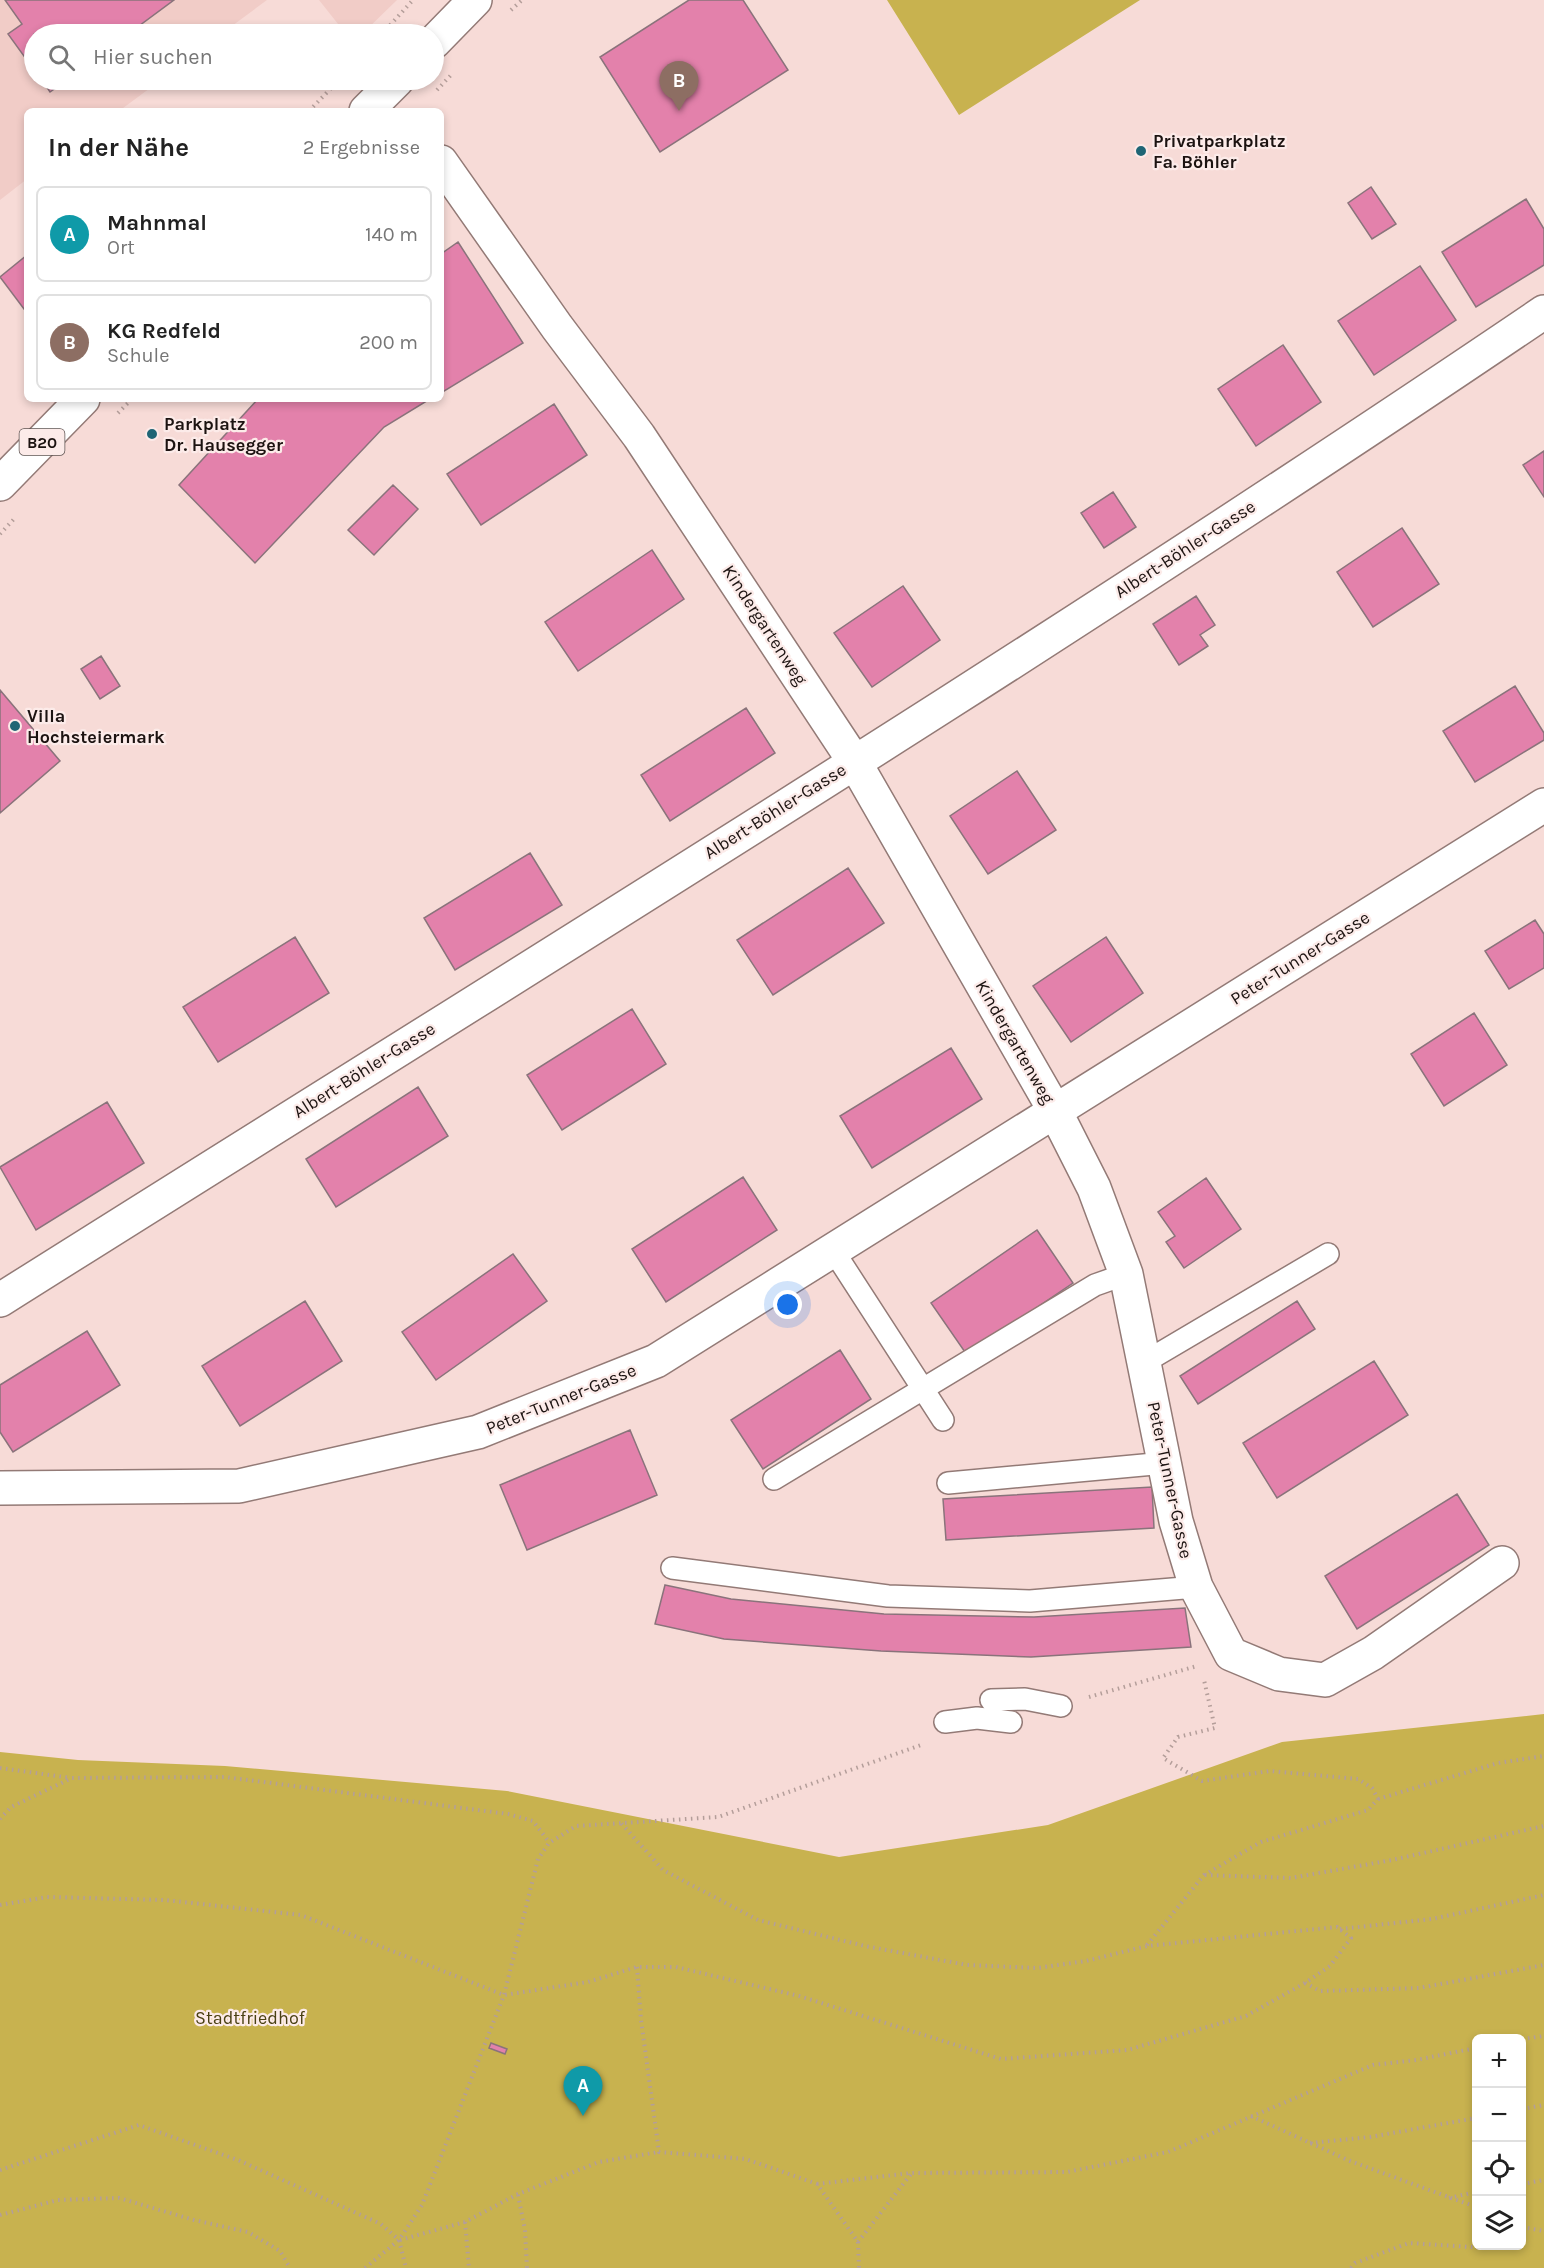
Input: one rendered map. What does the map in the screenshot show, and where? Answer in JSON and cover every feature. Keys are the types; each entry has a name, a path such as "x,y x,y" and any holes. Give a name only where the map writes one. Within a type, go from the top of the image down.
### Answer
{"street":[{"path":"444,32 475,0"},
{"name":"Kindergartenweg","path":"444,166 557,327 639,436 854,761 1055,1111"},
{"name":"Albert-Böhler-Gasse","path":"0,1300 854,761 1375,427 1544,312"},
{"name":"B20","path":"0,484 80,402"},
{"name":"Peter-Tunner-Gasse","path":"0,1488 239,1486 478,1432 656,1361 1544,806"},
{"name":"Peter-Tunner-Gasse","path":"1055,1111 1094,1188 1126,1274 1146,1362 1176,1521 1196,1587 1231,1654"},
{"path":"1231,1654 1278,1674 1325,1680 1373,1653 1502,1563"}],"lane":[{"path":"833,1250 943,1420"},
{"path":"1146,1362 1328,1254"},
{"path":"774,1479 1095,1285 1126,1274"},
{"path":"948,1483 1165,1463"},
{"path":"672,1568 899,1597 1030,1601 1196,1587"},
{"path":"991,1700 1025,1699 1061,1707"},
{"path":"940,1731 977,1718 1011,1722"}],"path":[{"path":"390,24 413,0"},
{"path":"312,108 329,90"},
{"path":"1061,1707 1231,1654"},
{"path":"1201,1665 1215,1728 1178,1737 1163,1758 1202,1781 1270,1771 1358,1779 1372,1788 1378,1799"},
{"path":"365,2268 399,2240 422,2205 504,1995 538,1859 549,1843 576,1826 718,1817 940,1731"},
{"path":"1146,1946 1204,1875 1262,1842 1368,1810 1378,1799 1498,1763 1544,1756"},
{"path":"0,1768 72,1778 225,1777 387,1797 508,1814 533,1821 549,1843"},
{"path":"0,1819 11,1807 72,1778"},
{"path":"621,1823 663,1870 758,1920 865,1946 967,1965 1037,1968 1086,1961 1146,1946 1226,1940 1298,1929 1340,1929 1432,1919 1544,1895"},
{"path":"1204,1875 1291,1878 1392,1860 1544,1826"},
{"path":"0,1905 47,1897 165,1900 301,1915 504,1995 588,1982 637,1967 676,1967 799,1996 1001,2059 1127,2050 1246,2016 1305,1983 1330,1966 1351,1938 1340,1929"},
{"path":"1305,1983 1320,1991 1419,1988 1544,1965"},
{"path":"637,1967 641,2020 659,2152"},
{"path":"1526,2038 1544,2036"},
{"path":"399,2240 465,2222 518,2194 599,2162 659,2152 746,2158 817,2184 911,2173 1066,2172 1168,2152 1250,2115 1373,2065 1416,2060 1472,2049"},
{"path":"1526,2108 1544,2105"},
{"path":"1250,2115 1309,2143 1472,2206"},
{"path":"1309,2143 1370,2137 1472,2119"},
{"path":"0,2170 139,2125 238,2160 381,2224 399,2240 406,2268"},
{"path":"858,2242 911,2173"},
{"path":"1526,2183 1544,2180"},
{"path":"817,2184 858,2242 859,2268"},
{"path":"1448,2198 1472,2193"},
{"path":"518,2194 525,2230 527,2268"},
{"path":"0,2215 58,2200 119,2198 194,2220 248,2232 280,2251 290,2268 298,2268"},
{"path":"465,2222 469,2268"},
{"path":"1526,2228 1544,2231"},
{"path":"1351,2268 1355,2263 1409,2243 1472,2247"}],"shaded area":[{"path":"0,0 267,0 235,24 24,24 24,90 147,90 123,108 24,108 24,181 0,200"},
{"path":"319,0 397,0 372,24 338,24"}],"green space":[{"path":"887,0 1140,0 959,115"},
{"name":"Stadtfriedhof","path":"1544,1714 1544,2268 0,2268 0,1752 78,1760 225,1766 507,1791 839,1857 1048,1825 1282,1742"}],"building":[{"path":"5,0 174,0 142,24 24,24 24,56 8,34 22,24"},
{"path":"689,0 743,0 788,70 660,152 600,57"},
{"path":"1371,187 1396,224 1372,239 1348,203"},
{"path":"1526,199 1544,229 1544,265 1476,307 1442,252"},
{"path":"458,242 523,343 444,391 444,252"},
{"path":"24,257 24,309 0,277"},
{"path":"1420,266 1456,320 1374,375 1338,321"},
{"path":"1283,345 1321,402 1256,446 1218,389"},
{"path":"255,402 425,402 384,427 255,563 179,485"},
{"path":"554,404 587,455 481,525 447,474"},
{"path":"1544,451 1544,497 1523,465"},
{"path":"393,485 418,509 374,555 348,530"},
{"path":"1113,492 1136,527 1104,548 1081,513"},
{"path":"1402,528 1439,584 1373,627 1337,572"},
{"path":"652,550 684,599 578,671 545,622"},
{"path":"903,586 940,640 872,687 834,633"},
{"path":"1196,596 1215,625 1200,635 1208,646 1179,665 1153,624"},
{"path":"101,656 120,686 100,699 81,669"},
{"path":"1515,686 1544,733 1544,740 1475,782 1443,731"},
{"name":"Villa Hochsteiermark","path":"0,690 60,761 0,813"},
{"path":"746,708 775,753 670,821 641,775"},
{"path":"1017,771 1056,830 988,874 950,816"},
{"path":"530,853 562,905 455,970 424,918"},
{"path":"848,868 884,923 773,995 737,940"},
{"path":"1535,920 1544,934 1544,968 1509,989 1485,951"},
{"path":"295,937 329,993 218,1062 183,1007"},
{"path":"1106,937 1143,993 1071,1042 1033,986"},
{"path":"632,1009 666,1064 562,1130 527,1075"},
{"path":"1474,1013 1507,1065 1444,1106 1411,1054"},
{"path":"951,1048 982,1099 872,1168 840,1116"},
{"path":"418,1087 448,1136 336,1207 306,1159"},
{"path":"107,1102 144,1163 36,1230 0,1167"},
{"path":"743,1177 777,1230 666,1302 632,1249"},
{"path":"1206,1178 1241,1229 1184,1268 1166,1242 1175,1236 1158,1212"},
{"path":"1037,1230 1073,1283 967,1355 931,1303"},
{"path":"513,1254 547,1301 436,1380 402,1332"},
{"path":"305,1301 342,1361 240,1426 202,1366"},
{"path":"1297,1301 1315,1329 1198,1404 1180,1376"},
{"path":"87,1331 120,1385 13,1452 0,1432 0,1385"},
{"path":"840,1350 871,1399 763,1469 731,1420"},
{"path":"1374,1361 1408,1415 1277,1498 1243,1443"},
{"path":"630,1430 657,1495 527,1550 500,1485"},
{"path":"1152,1487 1154,1528 946,1540 943,1499"},
{"path":"1457,1494 1489,1545 1357,1629 1325,1576"},
{"path":"665,1585 731,1599 884,1614 1034,1617 1185,1608 1191,1647 1031,1657 881,1651 724,1639 655,1624"},
{"path":"491,2043 507,2049 505,2054 489,2048"}],"place":[{"name":"KG Redfeld","path":"679,111"},
{"name":"Privatparkplatz Fa. Böhler","path":"1141,151"},
{"name":"Parkplatz Dr. Hausegger","path":"152,434"},
{"name":"Villa Hochsteiermark","path":"15,726"},
{"name":"Mahnmal","path":"583,2116"}]}
